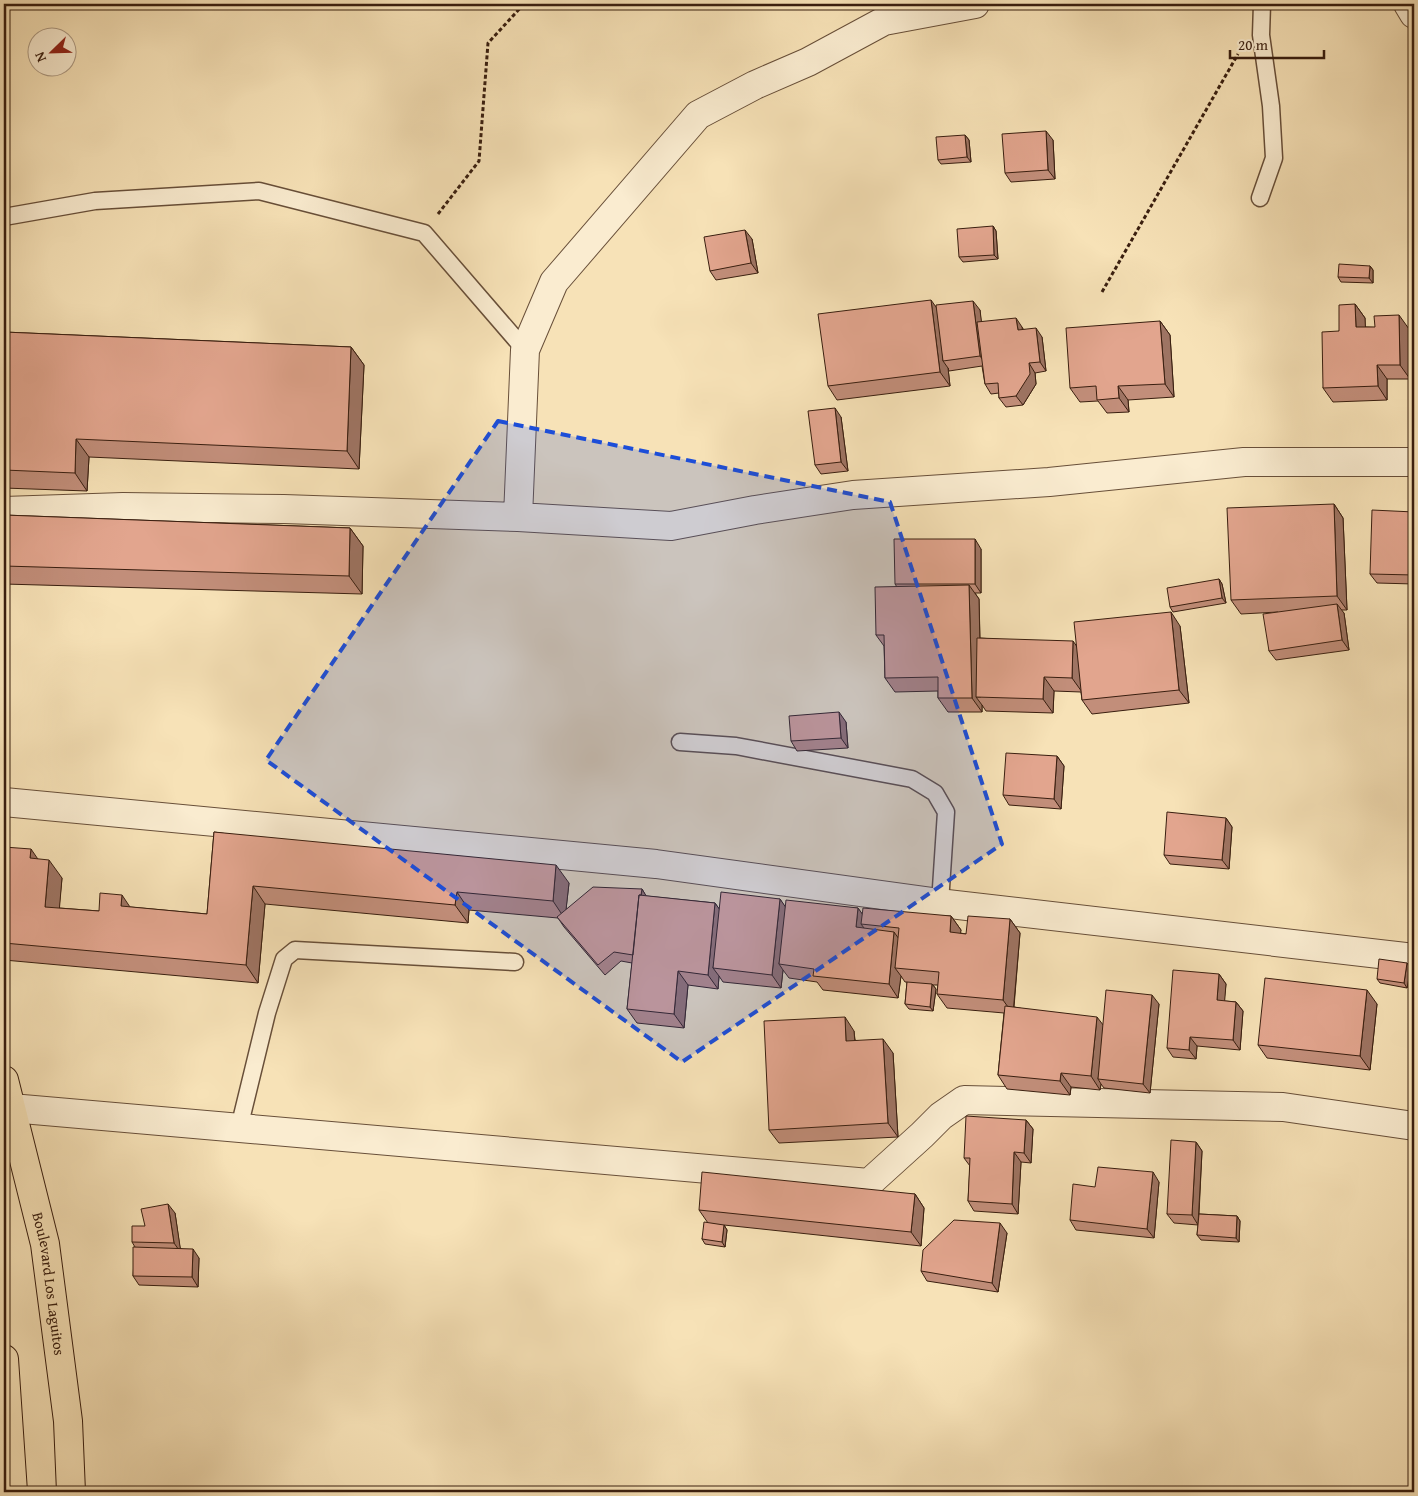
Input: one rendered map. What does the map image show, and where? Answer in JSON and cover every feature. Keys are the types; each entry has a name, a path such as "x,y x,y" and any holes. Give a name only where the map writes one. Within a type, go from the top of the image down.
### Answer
{"main road":[{"name":"Boulevard Los Laguitos","path":"4,1080 45,1244 68,1421 71,1492"},
{"path":"4,1359 13,1492"}],"street":[{"path":"518,516 525,350 554,282 698,115 755,85 808,62 884,21 975,4"},
{"path":"1408,4 1414,14"},
{"path":"4,511 123,507 284,509 518,516 671,526 756,510 853,496 1049,482 1244,462 1414,462"},
{"path":"4,802 656,864 940,903 1414,958"},
{"path":"11,1108 869,1183 941,1116 964,1100 1283,1107 1414,1126"}],"lane":[{"path":"1260,198 1274,158 1271,106 1261,35 1262,4"},
{"path":"4,217 96,201 259,191 424,233 525,350"},
{"path":"680,742 736,746 912,779 928,788 935,793 946,812 940,903"},
{"path":"239,1128 267,1014 284,959 294,950 515,962"}],"path":[{"path":"424,233 479,161 488,43 524,4"},
{"path":"1102,292 1237,58 1240,48"}],"highlighted area":[{"path":"498,421 890,502 1002,844 682,1062 266,760"}],"building":[{"path":"1046,131 1048,170 1005,173 1002,134"},
{"path":"965,135 967,157 938,160 936,137"},
{"path":"993,226 994,255 959,257 957,229"},
{"path":"745,230 751,263 710,271 704,237"},
{"path":"1339,264 1370,266 1369,278 1338,277"},
{"path":"931,300 940,372 828,386 818,314"},
{"path":"973,301 980,356 943,361 936,305"},
{"path":"1355,304 1356,327 1375,327 1374,316 1399,315 1400,365 1377,365 1378,386 1323,388 1322,332 1339,331 1339,305"},
{"path":"1016,318 1018,330 1036,328 1040,362 1029,363 1030,374 1016,396 999,398 998,383 985,384 977,322"},
{"path":"1160,321 1165,384 1118,386 1119,398 1097,400 1096,386 1070,388 1066,328"},
{"path":"4,332 351,347 347,451 76,439 75,473 4,470"},
{"path":"835,408 841,462 815,465 808,411"},
{"path":"1334,504 1337,596 1231,600 1227,508"},
{"path":"1372,510 1414,512 1414,575 1370,574"},
{"path":"4,515 350,528 349,576 4,566"},
{"path":"894,539 975,539 975,584 895,584"},
{"path":"1219,579 1222,598 1170,607 1167,588"},
{"path":"969,585 972,698 938,698 938,677 885,678 884,635 876,635 875,587"},
{"path":"1337,604 1342,640 1269,651 1263,614"},
{"path":"1171,612 1179,690 1082,700 1074,622"},
{"path":"977,638 1073,641 1072,678 1044,677 1043,699 976,697"},
{"path":"839,712 841,738 791,741 789,716"},
{"path":"1006,753 1057,756 1054,799 1003,795"},
{"path":"1167,812 1226,818 1222,860 1164,855"},
{"path":"214,832 556,865 553,901 457,892 455,905 253,886 246,965 4,943 4,847 31,849 30,858 49,860 45,907 99,911 100,893 122,895 121,906 207,914"},
{"path":"593,887 642,889 641,895 639,895 633,955 614,952 598,965 557,917"},
{"path":"721,892 780,899 772,975 713,968"},
{"path":"639,895 715,903 708,975 678,971 674,1014 627,1009"},
{"path":"786,900 858,908 856,927 894,932 889,984 813,976 814,969 779,964"},
{"path":"863,908 951,916 950,932 966,934 968,916 1010,919 1003,1000 937,994 939,972 895,968 899,928 861,924"},
{"path":"1379,959 1407,963 1404,983 1377,979"},
{"path":"1173,970 1219,974 1217,1000 1236,1002 1233,1040 1190,1037 1189,1050 1167,1048"},
{"path":"1265,978 1367,990 1360,1056 1258,1045"},
{"path":"907,982 932,984 930,1007 905,1004"},
{"path":"1106,990 1152,995 1143,1084 1098,1079"},
{"path":"1005,1006 1097,1017 1091,1076 1061,1073 1060,1081 998,1075"},
{"path":"845,1017 846,1041 883,1039 888,1123 769,1130 764,1021"},
{"path":"966,1116 1026,1120 1024,1153 1014,1152 1012,1204 968,1201 970,1158 964,1158"},
{"path":"1171,1140 1196,1142 1192,1215 1167,1214"},
{"path":"1098,1167 1153,1172 1147,1229 1070,1220 1073,1184 1095,1187"},
{"path":"702,1172 915,1194 911,1232 699,1210"},
{"path":"168,1204 174,1243 132,1242 132,1226 145,1226 141,1209"},
{"path":"1199,1214 1237,1216 1236,1238 1197,1235"},
{"path":"954,1220 1000,1223 992,1283 921,1271 923,1250"},
{"path":"704,1222 724,1225 722,1242 702,1239"},
{"path":"133,1247 193,1249 192,1277 133,1276"}]}
